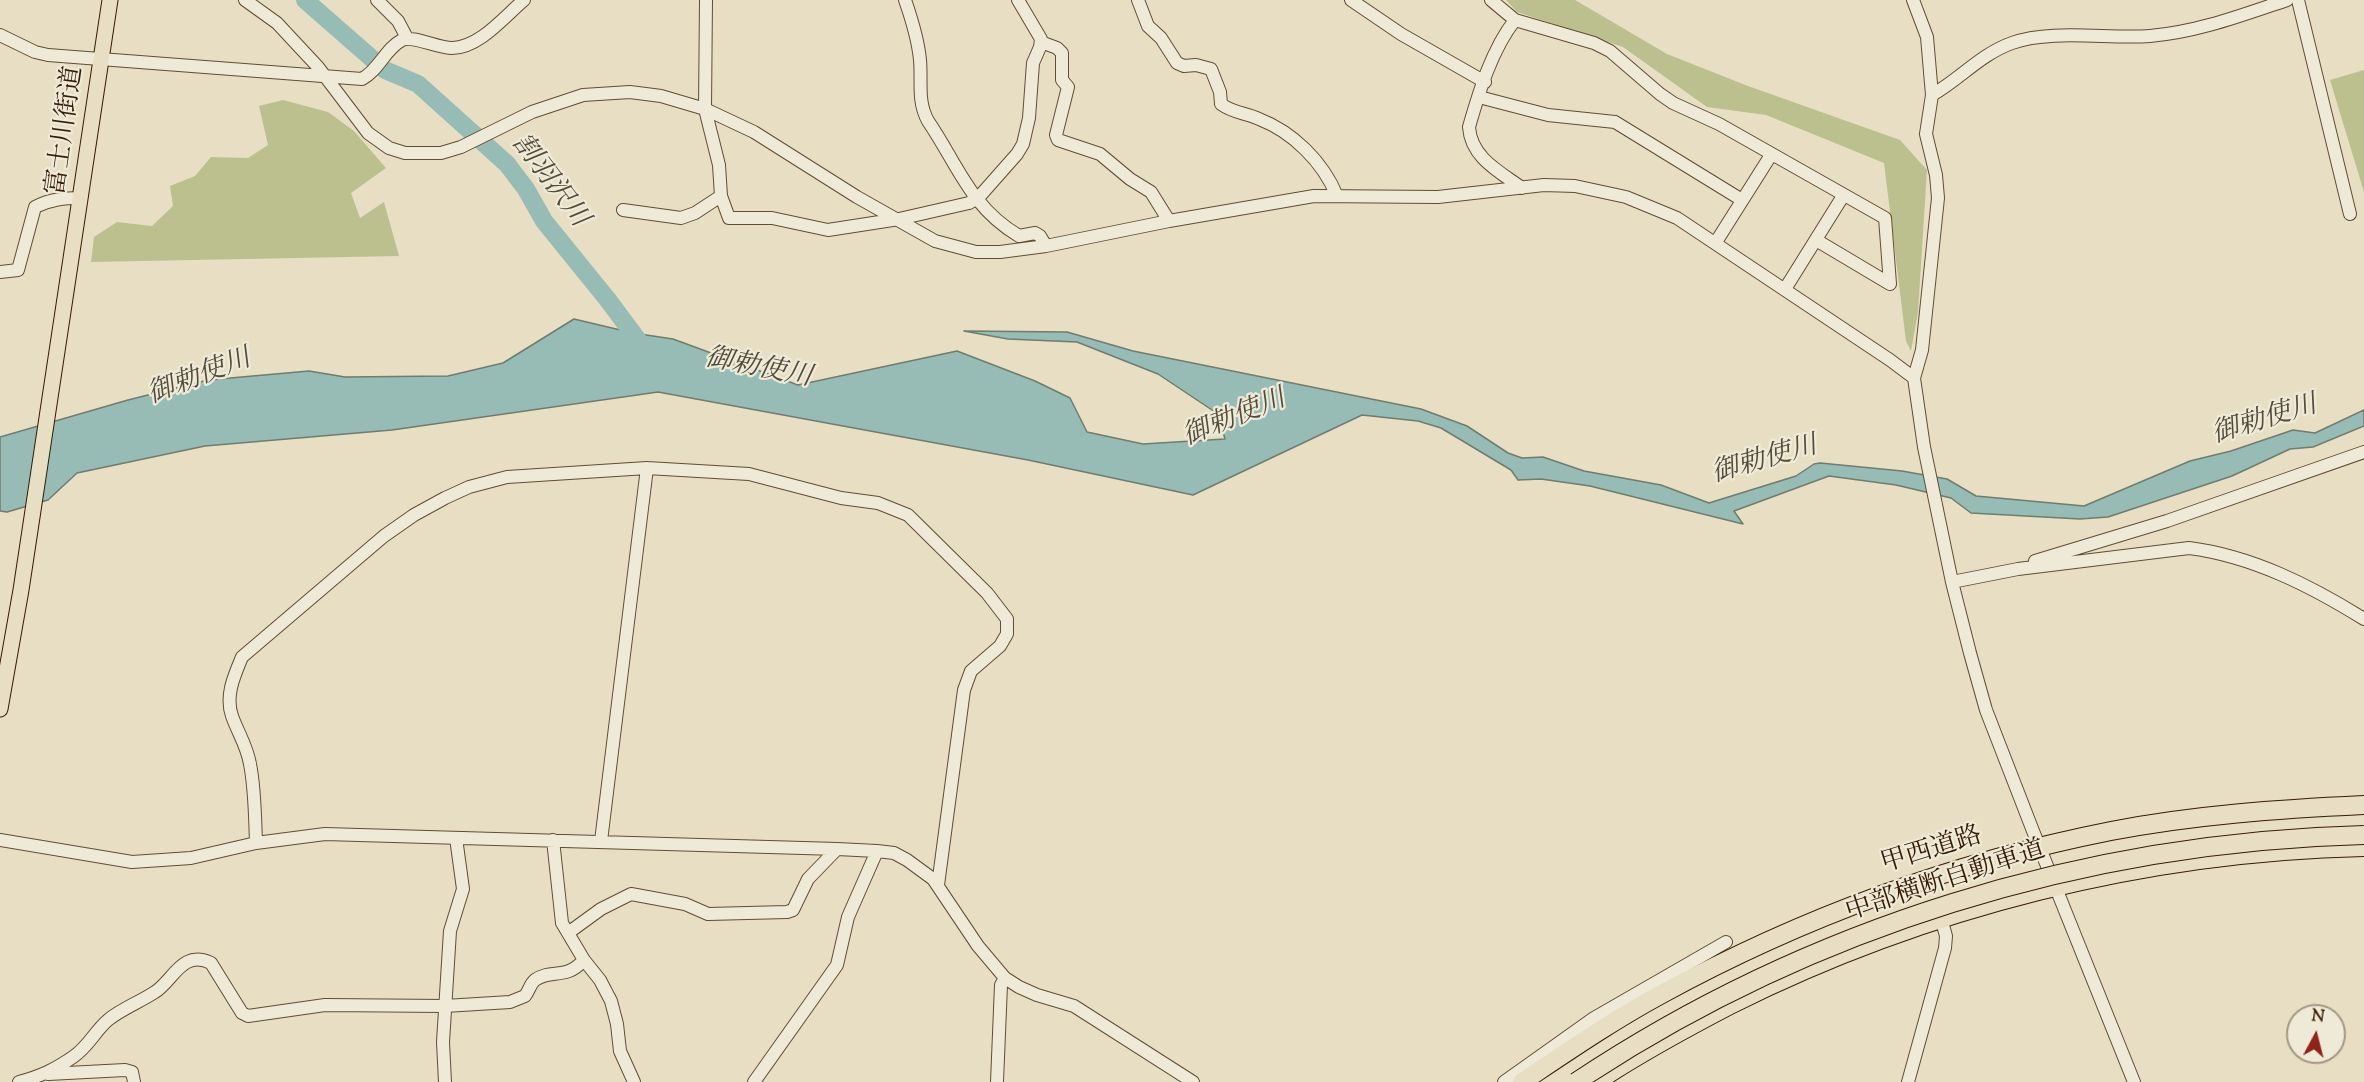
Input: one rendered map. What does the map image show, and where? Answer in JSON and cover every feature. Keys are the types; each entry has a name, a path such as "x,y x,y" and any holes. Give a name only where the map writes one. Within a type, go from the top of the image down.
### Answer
{"highway":[{"name":"甲西道路","path":"1522,1082 1592,1035 1661,994 1812,922 1933,877 2112,831 2194,818 2277,809 2364,805"},
{"name":"中部横断自動車道","path":"1576,1082 1642,1040 1701,1007 1763,977 1843,942 1944,905 2041,878 2142,856 2274,840 2364,835"},
{"path":"1596,1082 1666,1039 1755,993 1879,939 1941,918 2105,876 2210,859 2364,847"}],"main road":[{"name":"富士川街道","path":"0,709 21,590 110,0"}],"street":[{"path":"245,0 277,23 326,78 368,133 389,148 405,153 426,155 460,147 507,123 583,95 630,92 661,96 705,109 754,132 857,197 935,241 976,252 1000,252 1046,246 1169,220 1281,200 1337,196 1438,197 1545,185 1575,186 1626,197 1677,218 1716,242 1914,378"},
{"path":"377,0 405,29 407,38"},
{"path":"0,35 34,52 48,55 362,79 369,75 394,46 407,38 451,48 461,46 473,42 524,0"},
{"path":"706,0 705,109 719,165 721,196 729,218 772,218 828,230 899,219 969,203 988,189 1017,154 1023,144 1029,118 1033,63 1041,42 1018,0"},
{"path":"905,0 915,28 920,60 922,109 975,199 1010,231 1019,236 1035,233 1040,236 1046,246"},
{"path":"1138,0 1148,26 1161,38 1177,63 1210,69 1220,92 1221,104 1231,111 1260,119 1306,149 1337,196"},
{"path":"1351,0 1401,34 1485,82"},
{"path":"1491,0 1515,20 1594,43 1610,51 1673,103 1719,124 1885,218 1890,284 1816,240"},
{"path":"1913,0 1927,36 1932,95 1926,134 1936,175 1938,198 1922,350 1914,378 1924,447 1951,577 1986,710 2134,1082"},
{"path":"1932,95 1971,65 1997,49 2014,42 2042,37 2112,38 2181,33 2287,0"},
{"path":"2298,0 2350,214"},
{"path":"1515,20 1508,29 1485,82 1469,127 1473,144 1488,164 1522,188"},
{"path":"1041,42 1057,48 1062,53 1062,80 1068,87 1056,135 1058,140 1106,158 1130,179 1151,192 1169,220"},
{"path":"1479,97 1548,115 1615,122 1742,200"},
{"path":"1716,242 1771,155"},
{"path":"623,210 681,218 695,213 721,196"},
{"path":"1785,289 1843,196"},
{"path":"0,272 18,270 35,207 46,201 81,198"},
{"path":"2018,570 2033,561 2146,528 2364,452"},
{"path":"601,841 647,468"},
{"path":"256,843 251,766 247,746 232,715 230,699 231,685 242,657 384,536 414,515 445,498 469,487 507,477 647,468 749,474 841,498 878,503 908,515 987,593 1007,619 1007,634 1000,646 971,671 964,690 938,885"},
{"path":"1951,577 2175,549 2200,550 2268,570 2314,588 2364,618"},
{"path":"0,840 132,862 191,858 256,843 325,834 877,850 894,854 924,870 938,885 978,946 1005,978 1037,995 1074,1006 1192,1082"},
{"path":"445,1082 443,1042 450,931 463,889 456,838"},
{"path":"553,840 562,923 584,960 600,980 611,1001 617,1024 620,1051 634,1082"},
{"path":"568,933 601,909 631,894 685,904 708,914 787,912 793,910 808,879 837,849"},
{"path":"754,1082 837,965 848,917 877,850"},
{"path":"1908,1082 1945,948 1946,936 1941,918"},
{"path":"1504,1082 1594,1018 1726,942"},
{"path":"47,1074 88,1046 106,1021 159,990 181,966 195,959 204,959 211,963 242,1013 248,1016 325,1005 445,1006 518,1001 525,996 532,982 538,978 573,971 584,960"},
{"path":"997,1082 1001,985 1005,978"},
{"path":"20,1082 47,1074 125,1070 132,1072 134,1082"}],"green space":[{"path":"1506,0 1575,0 1667,54 1748,86 1900,140 1927,170 1918,312 1911,351 1906,341 1884,163 1766,115 1707,107 1623,47 1517,12"},
{"path":"2364,70 2364,192 2330,80"},
{"path":"283,100 328,112 354,131 386,168 351,193 360,218 384,202 399,256 91,262 94,237 117,222 152,226 173,206 170,186 195,176 211,157 248,158 268,145 259,106"}],"water":[{"name":"御勅使川","path":"574,319 633,333 673,339 798,385 957,351 1035,381 1070,398 1087,432 1143,444 1225,439 1218,414 1158,374 1077,342 1008,339 964,331 1067,332 1133,351 1421,409 1467,426 1508,453 1522,458 1543,457 1584,471 1661,485 1709,503 1796,476 1814,464 1820,463 1902,471 1947,479 1976,496 2084,506 2190,461 2231,451 2293,430 2315,433 2364,410 2364,426 2313,447 2290,449 2232,476 2108,517 2080,519 1971,513 1951,498 1896,485 1829,476 1734,511 1743,524 1590,486 1541,479 1518,480 1511,470 1441,428 1418,421 1362,415 1193,495 1028,460 658,392 392,430 205,446 77,473 48,500 7,512 0,511 0,437 128,400 208,380 309,371 345,377 448,376 503,363"}],"waterway":[{"name":"割羽沢川","path":"305,0 385,70 418,84 507,164 526,189 544,221 646,351"}]}
